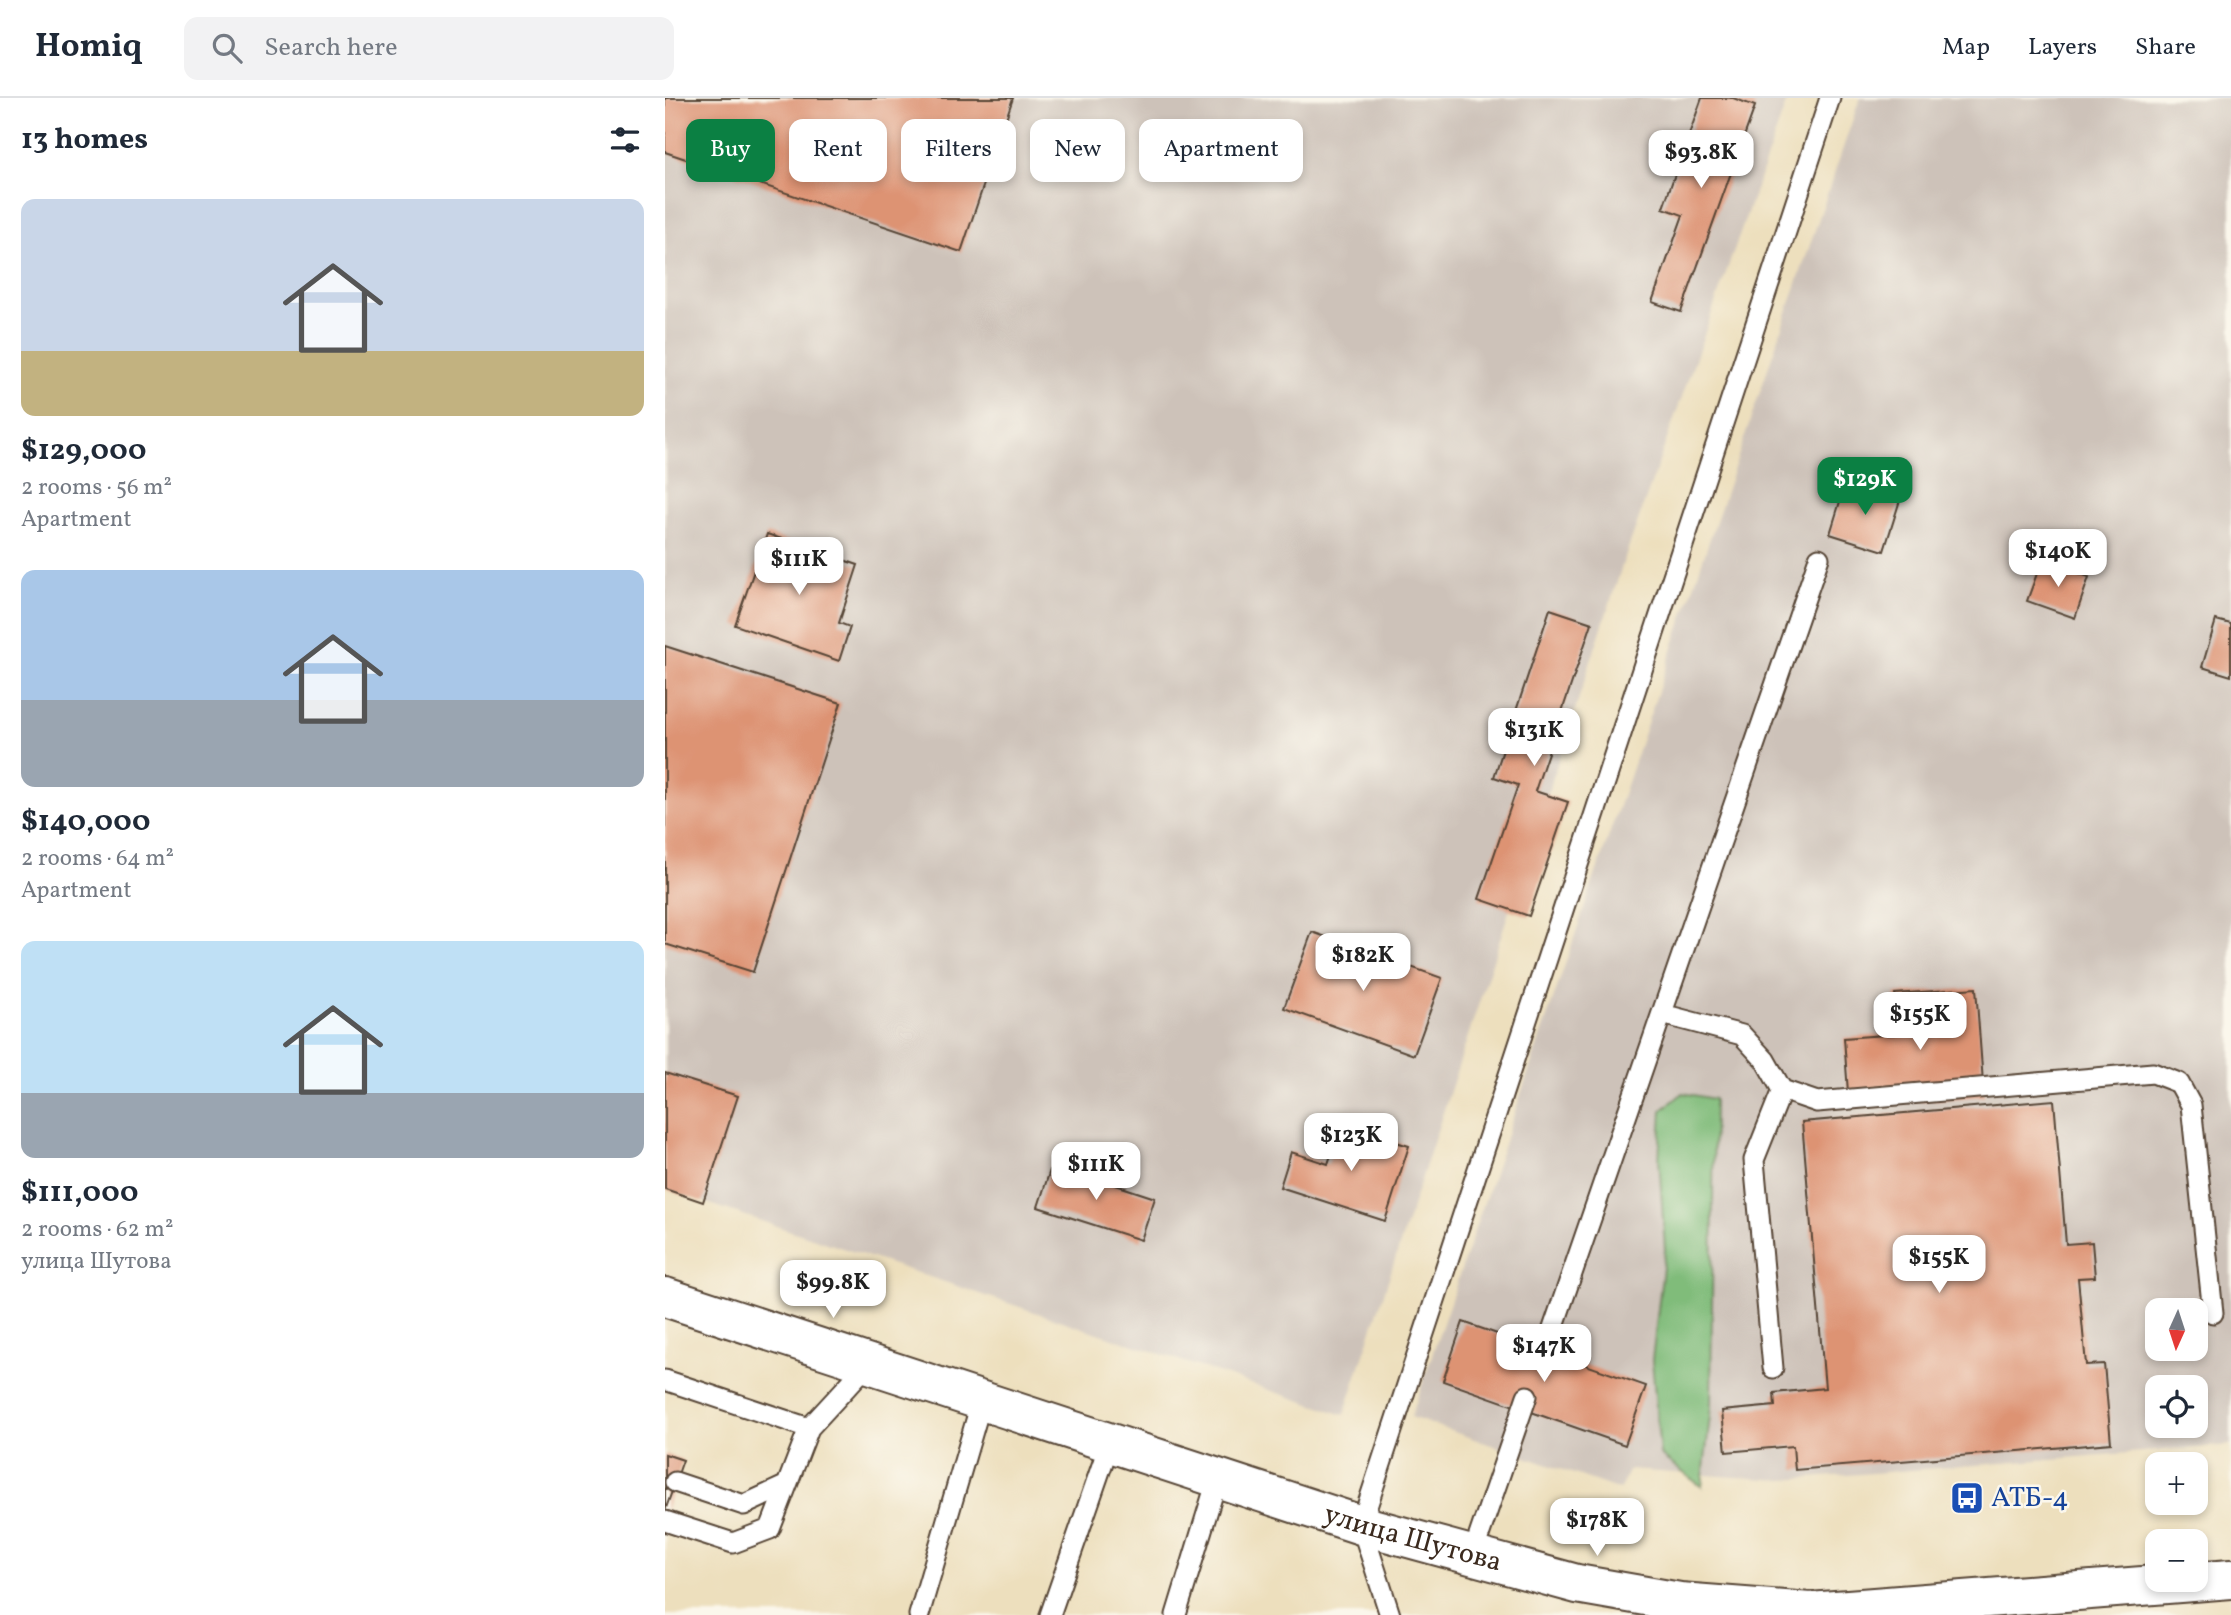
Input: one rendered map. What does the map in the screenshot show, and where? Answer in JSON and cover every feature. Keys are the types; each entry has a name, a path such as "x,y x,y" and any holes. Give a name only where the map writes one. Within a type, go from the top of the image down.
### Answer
{"street":[{"name":"улица Шутова","path":"665,1297 1361,1525 1577,1584 1679,1602 1810,1612 2231,1578"}],"lane":[{"path":"1390,1615 1361,1525 1830,98"},
{"path":"1547,1346 1819,558"},
{"path":"1662,1014 1742,1035 1765,1060 1783,1090 1817,1102 2153,1073 2179,1083 2191,1105 2213,1314"},
{"path":"1773,1368 1754,1160 1783,1090"},
{"path":"665,1521 733,1543 770,1529 809,1427 869,1363"},
{"path":"665,1380 809,1427"},
{"path":"1472,1556 1527,1396"},
{"path":"919,1615 982,1400"},
{"path":"1050,1615 1110,1442"},
{"path":"1176,1615 1218,1477"},
{"path":"675,1482 744,1505 787,1485"}],"shaded area":[{"path":"665,98 1788,98 1624,560 1344,1415 665,1189"},
{"path":"1860,98 2231,98 2231,1445 1783,1480 1628,1470 1620,1490 1411,1417"}],"green space":[{"path":"1683,1093 1714,1099 1711,1407 1702,1487 1660,1455 1652,1360 1665,1250 1659,1159 1662,1110"}],"building":[{"path":"665,98 1013,98 1006,119 901,119 901,182 985,182 961,252 754,182 775,182 775,119 686,119 686,159 665,152"},
{"path":"1702,98 1733,98 1755,106 1681,312 1652,302 1683,215 1663,208"},
{"path":"1846,482 1900,500 1884,551 1830,534"},
{"path":"767,534 858,565 839,623 850,627 839,661 735,625"},
{"path":"2042,560 2089,577 2075,618 2027,601"},
{"path":"1550,609 1592,623 1535,791 1568,802 1529,916 1479,899 1518,785 1494,777"},
{"path":"2216,620 2231,624 2231,676 2202,667"},
{"path":"665,646 841,703 753,972 665,944"},
{"path":"1312,932 1442,978 1414,1055 1284,1008"},
{"path":"1976,988 1984,1096 1849,1106 1844,1038 1898,1034 1895,994"},
{"path":"665,1073 738,1096 703,1202 665,1189"},
{"path":"2054,1100 2066,1244 2092,1242 2095,1277 2078,1278 2086,1365 2104,1364 2111,1443 1795,1470 1793,1446 1726,1452 1722,1411 1775,1406 1774,1393 1825,1388 1802,1122"},
{"path":"1341,1125 1409,1146 1385,1221 1280,1187 1291,1152 1328,1164"},
{"path":"1052,1164 1155,1198 1141,1240 1038,1207"},
{"path":"1463,1322 1646,1386 1625,1445 1443,1381"},
{"path":"665,1454 683,1460 665,1511"}],"place":[{"name":"АТБ-4","path":"1967,1498"}]}
